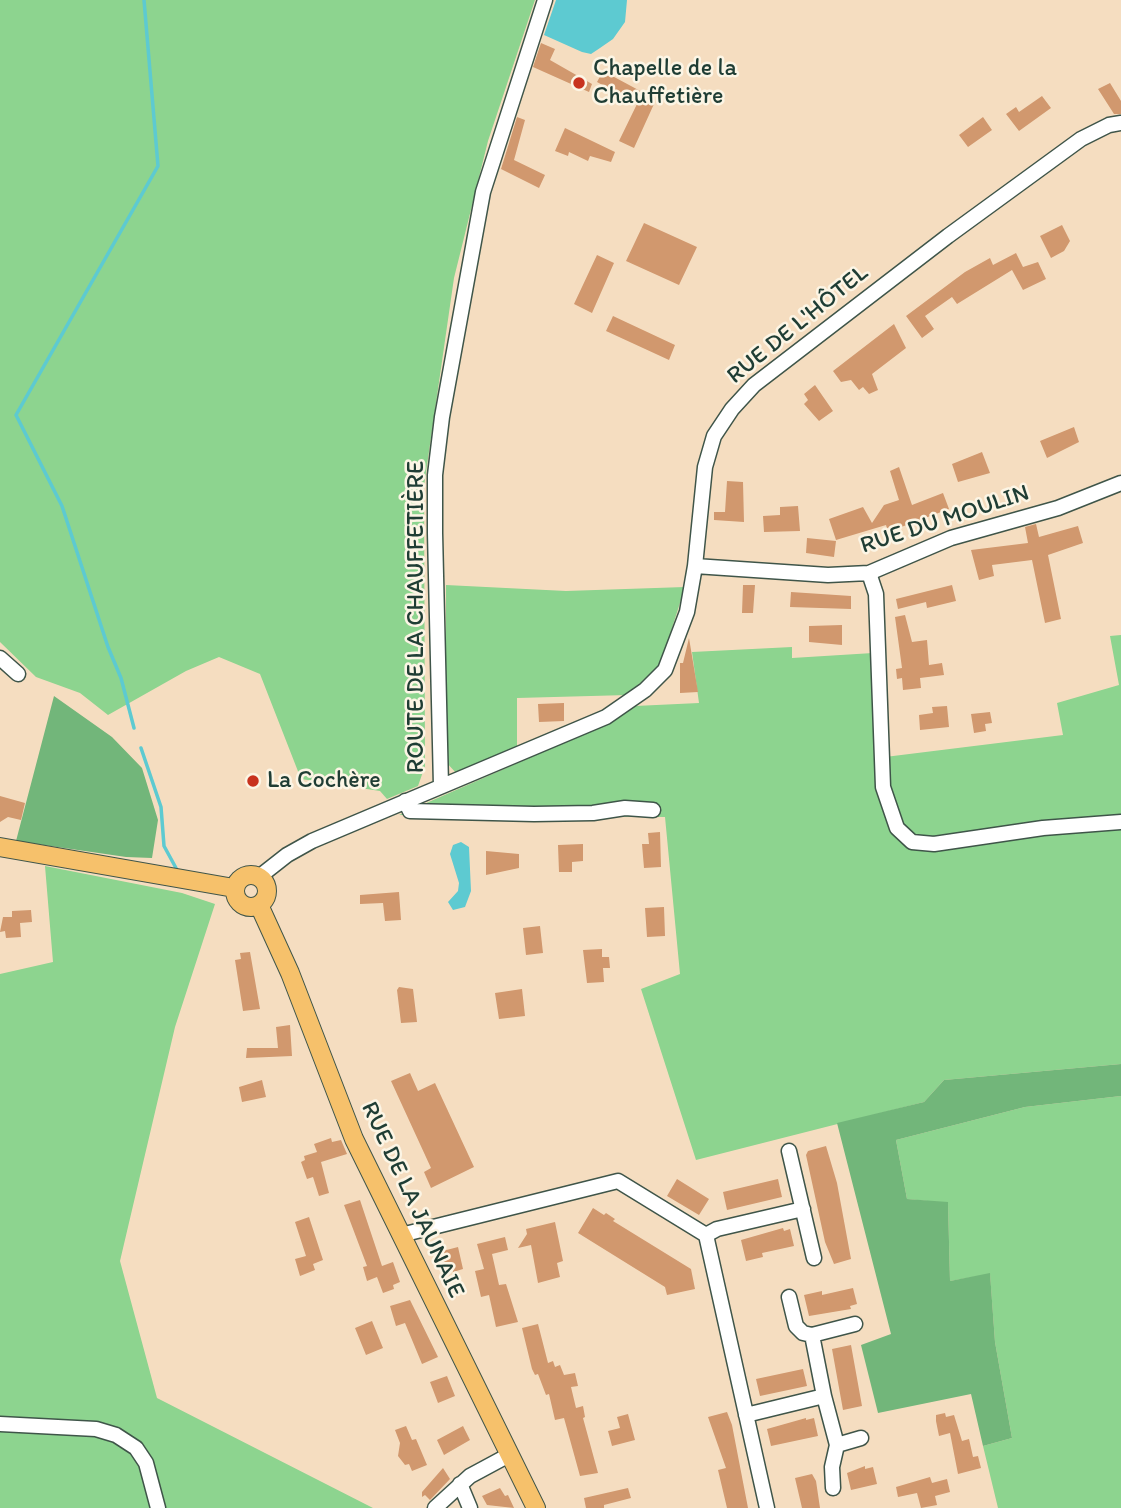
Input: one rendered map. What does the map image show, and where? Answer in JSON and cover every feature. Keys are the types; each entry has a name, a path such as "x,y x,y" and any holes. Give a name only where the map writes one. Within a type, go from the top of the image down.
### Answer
{"main road":[{"path":"0,847 234,888"},
{"path":"244,876 259,877 267,891 259,905 245,906 239,902 234,888 244,876"},
{"name":"RUE DE LA JAUNAIE","path":"259,905 290,973 348,1126 536,1508"}],"street":[{"name":"ROUTE DE LA CHAUFFETIÈRE","path":"441,786 435,475 442,417 483,192 545,0"},
{"name":"RUE DE L'HÔTEL","path":"259,877 287,855 312,841 606,717 645,690 665,670 680,635 695,566 705,467 714,436 754,385 1081,139 1121,123"},
{"name":"RUE DU MOULIN","path":"695,566 828,575 869,573 951,538 1058,508 1121,483"},
{"path":"869,573 876,594 883,787 897,828 912,842 934,844 1043,828 1121,822"},
{"path":"0,657 18,674"},
{"path":"405,802 410,811 534,814 593,813 625,808 653,810"},
{"path":"789,1151 814,1258"},
{"path":"401,1235 618,1181 706,1235 767,1508"},
{"path":"706,1235 717,1229 803,1209"},
{"path":"789,1297 796,1326 803,1333 812,1335 855,1324"},
{"path":"812,1335 837,1445 832,1467 834,1488"},
{"path":"746,1415 824,1396"},
{"path":"0,1424 96,1429 116,1435 136,1448 146,1463 158,1508"},
{"path":"837,1445 861,1438"},
{"path":"435,1508 460,1484 509,1455"},
{"path":"460,1484 470,1508"}],"green space":[{"path":"0,0 535,0 488,141 454,278 424,486 425,766 418,786 387,799 380,791 301,779 260,674 219,657 186,671 108,715 80,693 36,677 0,642"},
{"path":"446,585 566,591 685,587 661,663 628,695 517,698 517,748 457,774 446,762"},
{"path":"1121,635 1121,1064 944,1080 924,1102 696,1160 641,989 680,974 665,817 399,815 609,723 635,706 699,703 692,652 792,647 792,658 873,653 885,757 1063,735 1057,703 1119,685 1110,636"},
{"path":"54,696 112,737 142,768 158,820 152,858 126,857 16,841"},
{"path":"45,866 182,893 215,904 175,1027 120,1261 157,1398 373,1508 0,1508 0,974 53,962"},
{"path":"1121,1064 1121,1096 1025,1107 896,1140 907,1199 948,1202 950,1281 990,1273 995,1342 1012,1438 983,1446 971,1394 878,1413 861,1345 891,1334 837,1123 924,1102 944,1080"},
{"path":"1121,1096 1121,1508 998,1508 983,1446 1012,1438 995,1342 990,1274 950,1281 948,1203 907,1199 896,1140 1025,1107"}],"water":[{"path":"556,0 627,0 625,22 613,39 591,54 582,52 544,35"},
{"path":"461,842 469,847 471,891 465,907 453,910 448,902 458,891 459,883 450,854 453,845"}],"building":[{"path":"541,43 555,49 550,60 592,84 589,92 533,67"},
{"path":"603,71 644,93 641,98 654,104 634,148 619,141 637,104 597,82"},
{"path":"1110,83 1121,101 1121,114 1114,114 1098,89"},
{"path":"1042,96 1051,108 1019,131 1006,114 1016,107 1019,112"},
{"path":"517,117 525,120 514,160 545,175 539,188 501,169"},
{"path":"983,117 992,130 968,147 959,135"},
{"path":"565,128 615,152 611,162 590,156 588,161 569,152 568,156 555,151"},
{"path":"644,223 697,247 679,285 626,261"},
{"path":"1062,225 1070,241 1064,251 1051,258 1040,236"},
{"path":"1016,253 1023,267 1038,262 1046,279 1023,290 1012,270 957,304 952,297 925,316 934,329 922,338 906,316 965,272 990,258 993,265"},
{"path":"597,255 614,263 592,313 574,304"},
{"path":"613,316 675,345 669,360 606,331"},
{"path":"894,324 906,348 872,374 878,390 869,394 863,387 859,390 851,380 841,382 833,371"},
{"path":"815,385 833,411 819,421 804,404 808,400 804,394"},
{"path":"1074,427 1079,442 1047,458 1040,441"},
{"path":"982,452 990,473 958,482 952,464"},
{"path":"899,467 912,505 943,493 949,509 888,532 886,525 836,540 829,519 863,507 872,523 884,505 899,500 890,471"},
{"path":"727,481 743,482 744,522 714,520 714,512 725,512"},
{"path":"798,506 800,531 764,532 763,516 780,515 780,507"},
{"path":"1036,524 1039,537 1078,526 1083,543 1048,555 1061,619 1045,623 1032,560 992,565 994,576 979,580 971,550 1028,543 1025,527"},
{"path":"807,538 836,541 834,557 806,553"},
{"path":"743,585 755,585 753,613 742,613"},
{"path":"952,585 956,601 927,608 926,602 898,609 896,599"},
{"path":"791,592 851,596 851,609 790,607"},
{"path":"905,615 912,642 927,640 929,665 942,663 944,675 920,678 921,688 903,690 902,678 897,679 896,669 902,668 895,617"},
{"path":"842,625 842,645 809,642 809,626"},
{"path":"689,638 698,692 680,693 680,663 683,663"},
{"path":"564,703 564,721 539,722 538,704"},
{"path":"947,706 949,727 920,730 919,715 933,713 932,707"},
{"path":"990,712 992,723 985,724 986,731 974,733 971,714"},
{"path":"0,796 25,803 21,820 8,817 0,822"},
{"path":"660,832 661,867 644,868 642,844 649,844 648,833"},
{"path":"583,844 583,861 572,862 572,872 559,872 558,845"},
{"path":"486,851 519,854 519,868 486,875"},
{"path":"399,892 401,920 385,921 383,903 360,904 360,895"},
{"path":"664,907 665,936 647,937 645,908"},
{"path":"31,910 32,922 20,923 21,937 6,938 5,931 0,932 3,917 12,917 12,911"},
{"path":"540,926 543,953 526,955 523,928"},
{"path":"602,949 602,957 609,957 610,968 603,968 604,982 587,983 583,950"},
{"path":"250,952 260,1009 243,1011 235,960 241,959 240,953"},
{"path":"399,987 413,989 417,1022 401,1023 397,990"},
{"path":"522,989 525,1016 499,1019 495,993"},
{"path":"290,1025 292,1056 246,1058 247,1048 278,1048 276,1027"},
{"path":"410,1073 418,1091 435,1083 474,1167 431,1188 424,1172 431,1168 391,1081"},
{"path":"262,1080 266,1097 242,1102 239,1087"},
{"path":"331,1138 332,1142 341,1140 347,1154 321,1162 329,1193 319,1196 313,1177 307,1179 301,1162 305,1160 304,1156 317,1152 314,1144"},
{"path":"826,1146 837,1183 851,1259 834,1264 825,1242 806,1155 808,1151"},
{"path":"677,1179 709,1199 699,1215 667,1196"},
{"path":"778,1179 782,1197 727,1210 723,1192"},
{"path":"360,1200 382,1266 393,1262 400,1282 393,1285 394,1289 383,1293 377,1277 367,1281 363,1267 367,1266 344,1205"},
{"path":"593,1208 604,1215 606,1213 615,1219 613,1221 691,1269 695,1289 667,1295 665,1287 578,1233"},
{"path":"309,1217 323,1260 313,1264 315,1270 300,1276 295,1259 306,1256 295,1222"},
{"path":"555,1222 563,1261 557,1263 560,1277 538,1283 531,1245 518,1248 527,1234 526,1229"},
{"path":"783,1228 784,1231 790,1229 794,1246 762,1253 763,1257 746,1261 741,1240"},
{"path":"505,1237 508,1250 492,1254 499,1285 506,1284 518,1322 496,1327 489,1295 481,1297 475,1271 484,1269 477,1244"},
{"path":"458,1247 463,1269 453,1272 451,1265 439,1268 435,1253"},
{"path":"853,1288 857,1304 850,1306 851,1309 809,1316 804,1295 822,1291 822,1295"},
{"path":"410,1300 438,1357 422,1364 405,1323 396,1326 390,1306"},
{"path":"372,1321 383,1348 366,1355 355,1328"},
{"path":"538,1324 548,1363 553,1361 555,1367 560,1365 564,1375 575,1373 578,1386 571,1387 576,1408 583,1406 583,1418 598,1473 580,1476 564,1418 555,1420 549,1394 546,1395 538,1374 535,1375 532,1369 522,1328"},
{"path":"851,1345 862,1406 843,1410 832,1349"},
{"path":"803,1369 807,1386 760,1396 756,1379"},
{"path":"447,1376 455,1396 438,1403 430,1382"},
{"path":"727,1412 732,1425 748,1508 727,1508 718,1470 726,1468 708,1417"},
{"path":"945,1413 946,1417 954,1415 962,1441 969,1439 973,1457 978,1456 981,1468 958,1474 950,1433 939,1436 936,1415"},
{"path":"628,1414 635,1440 612,1446 608,1431 620,1428 617,1417"},
{"path":"814,1418 818,1436 771,1446 767,1429"},
{"path":"406,1426 412,1440 416,1439 427,1465 412,1471 409,1464 405,1465 398,1456 400,1443 395,1430"},
{"path":"463,1426 470,1440 444,1455 437,1440"},
{"path":"865,1466 865,1469 873,1467 877,1484 851,1490 847,1473"},
{"path":"443,1468 450,1479 430,1500 425,1495 422,1497 422,1492"},
{"path":"812,1474 816,1481 820,1508 802,1508 795,1478"},
{"path":"930,1477 932,1483 947,1479 950,1492 935,1496 937,1505 921,1508 917,1493 898,1497 896,1487"},
{"path":"500,1488 505,1496 508,1495 514,1508 487,1505 482,1496"},
{"path":"628,1488 631,1498 604,1505 604,1508 586,1508 584,1498"}],"waterway":[{"path":"134,728 121,678 108,647 62,506 16,415 158,166 144,0"},
{"path":"141,748 161,807 164,846 176,868"}],"place":[{"name":"Chapelle de la Chauffetière","path":"579,83"},
{"name":"La Cochère","path":"253,781"}]}
